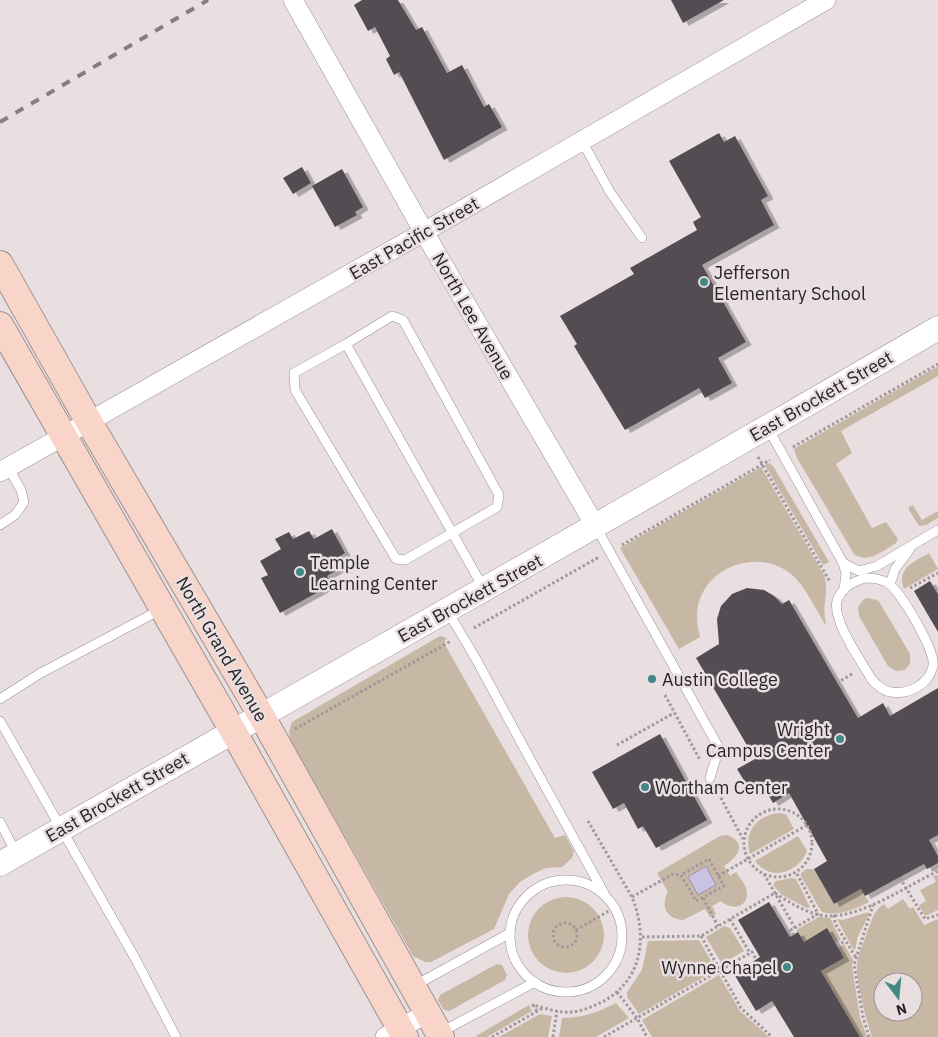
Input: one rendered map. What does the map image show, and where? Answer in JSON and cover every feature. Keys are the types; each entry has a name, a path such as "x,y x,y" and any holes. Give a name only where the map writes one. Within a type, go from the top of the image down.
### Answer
{"main road":[{"name":"North Grand Avenue","path":"0,264 89,422 261,715 435,1028"},
{"name":"North Grand Avenue","path":"0,325 233,731 397,1034"}],"street":[{"name":"North Lee Avenue","path":"293,0 424,232 596,527"},
{"name":"East Pacific Street","path":"4,469 424,232 826,0"},
{"name":"East Brockett Street","path":"8,860 596,527 938,328"},
{"path":"397,1034 435,1028"}],"lane":[{"path":"582,141 610,192 642,238"},
{"path":"392,316 403,320 499,495 497,507 405,560 396,559 295,390 294,373 346,344 392,316"},
{"path":"346,344 484,590"},
{"path":"768,428 843,563 846,574 844,590"},
{"path":"0,525 15,515 24,502 21,490 4,469"},
{"path":"596,527 719,748 710,778"},
{"path":"843,563 858,571 877,566 938,530"},
{"path":"890,584 896,568 913,544"},
{"path":"866,578 879,578 890,584 899,595 928,643 933,656 932,667 927,678 916,688 903,693 890,692 879,687 872,680 842,627 838,615 837,602 844,590 854,581 866,578"},
{"path":"0,699 39,674 162,608"},
{"path":"447,611 476,659 614,908 622,927 621,945 616,962 605,976 590,986 571,991 552,990 534,982 521,969 512,952 510,933 514,914 524,898 540,886 557,880 574,880 592,885 606,896"},
{"path":"0,721 136,960 176,1037"},
{"path":"0,822 8,860"},
{"path":"412,987 510,933"},
{"path":"435,1028 534,982"}],"path":[{"path":"748,439 830,583"},
{"path":"275,740 610,551"},
{"path":"899,595 938,573"},
{"path":"837,683 857,671"},
{"path":"665,695 744,839"},
{"path":"618,745 674,713"},
{"path":"772,808 796,812 808,826 813,842 811,854 805,865 796,872 786,876 775,877 755,869 748,860 744,850 744,839 747,829 761,812 772,808"},
{"path":"537,1012 533,1005 570,1012 605,1002 617,992 635,968 640,952 642,937 637,909 588,821"},
{"path":"718,876 808,826"},
{"path":"632,898 673,874 681,875 709,859 724,886 696,902 681,875"},
{"path":"775,893 789,902 818,914 851,914 873,905 938,871"},
{"path":"796,872 818,914"},
{"path":"764,874 795,928"},
{"path":"900,878 925,919 938,915"},
{"path":"642,937 701,936 775,893"},
{"path":"703,898 718,926"},
{"path":"869,1037 863,1017 854,966 873,905"},
{"path":"576,930 614,908"},
{"path":"794,935 791,930 818,914"},
{"path":"834,915 836,923 856,959"},
{"path":"730,919 750,953 752,952 756,959"},
{"path":"567,923 576,930 578,938 574,945 570,947 562,947 553,939 554,930 560,924 567,923"},
{"path":"701,936 741,1008 772,1037"},
{"path":"836,946 845,940"},
{"path":"604,1037 750,953"},
{"path":"617,992 637,1018 647,1037"},
{"path":"492,1037 543,1008"},
{"path":"553,1037 557,1011"}],"shaded area":[{"path":"938,366 938,376 841,431 852,453 836,464 872,528 886,522 898,539 896,543 881,553 865,558 859,557 854,554 797,458 794,449"},
{"path":"769,463 773,466 829,562 823,565 765,465"},
{"path":"761,467 824,575 826,581 824,610 826,623 804,588 787,571 775,565 749,562 725,570 714,577 706,587 697,608 697,623 700,637 679,649 620,548"},
{"path":"913,505 922,520 938,511 938,518 926,525 919,526 909,510 909,507"},
{"path":"929,553 938,569 904,589 902,576 904,571 912,563"},
{"path":"864,599 877,600 880,603 910,654 910,663 905,670 896,671 888,666 859,616 858,607"},
{"path":"440,636 447,638 445,645 555,838 565,835 574,851 572,858 562,867 546,868 520,882 509,894 494,929 431,962 425,962 413,956 290,739 289,731 292,722"},
{"path":"778,813 786,814 794,829 750,854 748,839 754,826 758,821"},
{"path":"727,835 737,842 739,850 724,866 730,876 736,872 745,885 747,893 744,902 733,907 721,901 712,906 716,914 710,917 705,909 683,920 673,917 666,911 665,902 668,892 657,873 720,836"},
{"path":"798,836 807,851 803,859 791,869 776,873 761,868 755,861"},
{"path":"706,866 716,885 698,895 688,877"},
{"path":"806,869 814,869 834,904 861,889 869,902 852,910 839,913 833,914 821,911 801,876 801,873"},
{"path":"938,875 938,910 925,916 919,905 926,901 920,890 936,882 933,876"},
{"path":"796,879 810,907 807,908 782,895 773,885 776,881"},
{"path":"566,897 581,900 593,908 601,920 604,935 601,950 593,962 581,970 566,973 551,970 539,962 531,950 528,935 531,920 539,908 551,900"},
{"path":"903,899 910,909 913,907 924,925 938,919 938,1037 872,1037 860,990 857,964 874,916 884,904 888,909"},
{"path":"868,912 869,915 858,936 855,950 837,919 843,920"},
{"path":"819,917 830,918 841,940 835,943 826,929 804,942 796,930"},
{"path":"724,926 730,928 744,951 722,964 706,937"},
{"path":"699,940 716,970 639,1014 627,997 627,992 642,970 648,941"},
{"path":"844,944 853,960 852,966 860,1018 867,1037 860,1037 821,971 844,958 838,948"},
{"path":"497,964 502,965 507,975 505,980 449,1011 444,1010 438,1000 440,995"},
{"path":"719,975 740,1011 769,1037 652,1037 642,1020"},
{"path":"616,1003 629,1018 596,1037 559,1037 562,1018 590,1014"},
{"path":"529,1005 532,1011 487,1037 476,1036"},
{"path":"540,1014 552,1016 548,1037 499,1037"}],"building":[{"path":"362,0 398,0 416,30 422,27 447,73 462,65 484,107 489,104 502,127 444,160 399,72 394,75 386,59 390,56 375,27 368,31 354,5"},
{"path":"671,0 724,0 683,23"},
{"path":"719,133 724,142 735,136 768,196 761,200 774,225 702,265 746,342 718,358 732,383 705,398 699,388 625,430 574,346 577,344 560,316 634,274 630,268 697,230 693,222 701,217 669,161"},
{"path":"302,167 311,183 293,194 283,178"},
{"path":"342,169 363,207 355,212 357,215 335,227 312,186"},
{"name":"Temple Learning Center","path":"332,529 345,553 334,560 339,569 327,576 331,585 280,613 261,578 268,575 260,561 281,549 275,539 289,532 293,539 309,531 314,539"},
{"path":"930,581 938,594 938,632 914,591"},
{"name":"Wright Campus Center","path":"747,588 764,590 782,604 789,600 858,718 883,703 890,716 938,688 938,835 929,840 938,856 938,863 927,869 924,864 865,896 861,889 834,904 814,869 827,861 789,793 773,803 763,786 751,792 737,769 755,759 696,658 719,644 717,619 721,606 732,594"},
{"name":"Wortham Center","path":"660,734 707,820 656,848 643,826 638,829 624,803 613,809 592,772"},
{"name":"Wynne Chapel","path":"769,902 790,937 798,932 804,942 827,928 844,958 821,971 860,1037 794,1037 772,1001 756,1011 734,974 760,957 738,920"}],"railway":[{"path":"0,122 208,0"}],"place":[{"name":"Jefferson Elementary School","path":"704,282"},
{"name":"Temple Learning Center","path":"300,572"},
{"name":"Austin College","path":"652,679"},
{"name":"Wright Campus Center","path":"840,739"},
{"name":"Wortham Center","path":"645,787"},
{"name":"Wynne Chapel","path":"787,967"}]}
